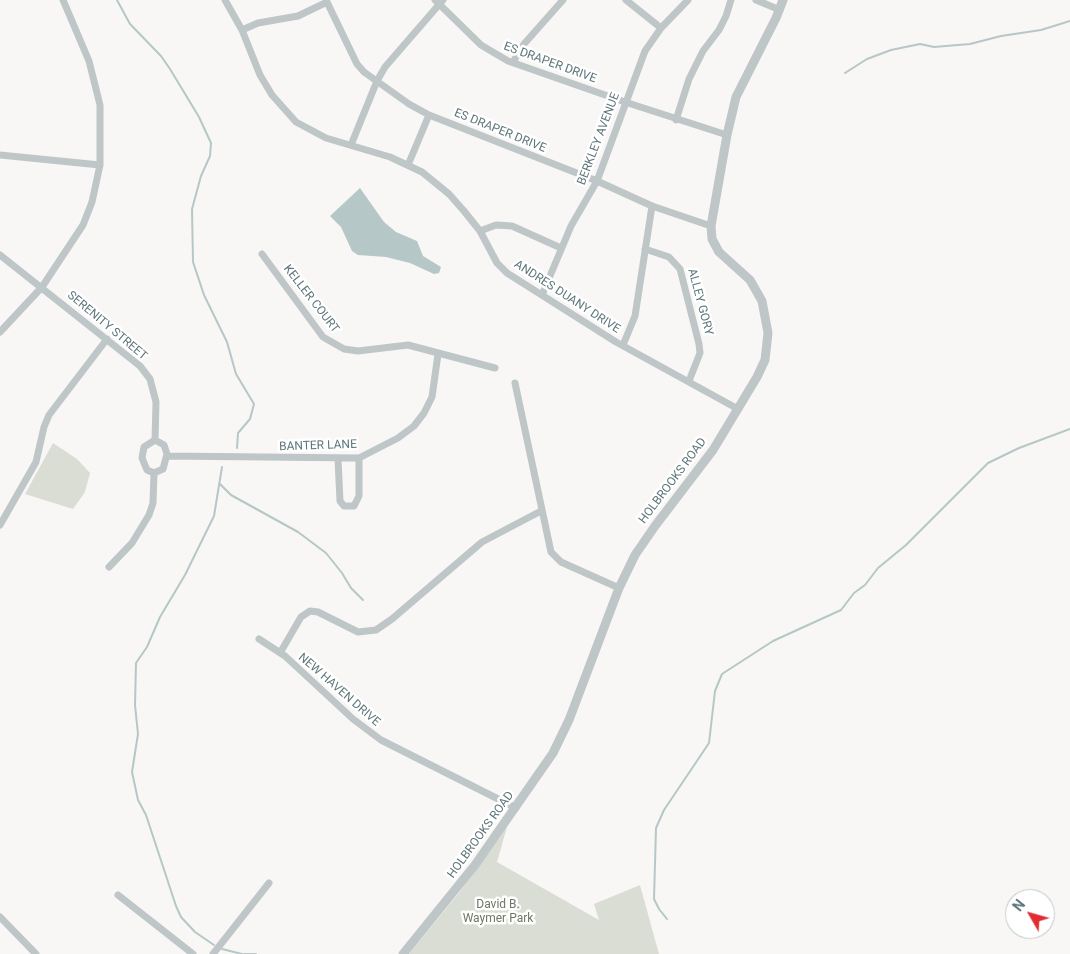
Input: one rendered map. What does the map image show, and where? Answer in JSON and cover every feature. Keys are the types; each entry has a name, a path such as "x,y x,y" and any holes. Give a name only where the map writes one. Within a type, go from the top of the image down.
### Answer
{"street":[{"path":"0,332 42,287 83,226 92,202 100,165 100,105 89,61 63,0"},
{"name":"ANDRES DUANY DRIVE","path":"225,0 242,30 260,75 288,114 306,129 326,138 408,165 432,180 449,194 480,231 497,263 508,273 623,345 738,409"},
{"path":"513,62 524,44 563,0"},
{"path":"626,0 661,28"},
{"name":"BERKLEY AVENUE","path":"542,295 561,248 596,181 645,50 661,28 688,0"},
{"path":"676,120 689,79 703,51 723,23 730,0"},
{"path":"756,0 780,10"},
{"name":"HOLBROOKS ROAD","path":"403,954 472,868 516,808 560,740 619,588 647,537 704,463 738,409 765,360 768,342 767,321 762,300 756,288 745,275 719,252 712,240 711,226 726,135 740,86 780,10 783,0"},
{"path":"242,30 258,23 298,16 327,1"},
{"name":"ES DRAPER DRIVE","path":"327,1 357,64 364,72 409,104 429,115 596,181 652,206 711,226"},
{"path":"351,145 377,82 397,52 439,1"},
{"name":"ES DRAPER DRIVE","path":"439,1 482,45 513,62 676,120 726,135"},
{"path":"408,165 429,115"},
{"path":"0,154 100,165"},
{"path":"623,345 634,316 652,206"},
{"path":"480,231 496,225 512,226 561,248"},
{"name":"ALLEY GORY","path":"645,249 669,257 680,269 700,344 700,353 689,381"},
{"name":"KELLER COURT","path":"262,254 328,341 344,349 358,352 408,345 495,368"},
{"name":"SERENITY STREET","path":"0,255 140,366 150,379 156,402 155,440"},
{"path":"0,526 36,462 44,427 49,415 107,339"},
{"name":"BANTER LANE","path":"167,456 359,458 398,438 414,426 424,413 432,397 438,354"},
{"path":"515,383 549,547 555,557 619,588"},
{"path":"155,440 164,445 167,456 163,469 154,473 148,470 142,458 144,447 155,440"},
{"path":"338,459 340,501 344,506 354,506 359,496 359,458"},
{"path":"109,567 132,543 149,515 152,504 154,473"},
{"name":"NEW HAVEN DRIVE","path":"516,808 381,740 353,719 280,653 301,617 310,611 318,612 358,632 376,630 392,619 482,542 541,511"},
{"path":"259,639 280,653"},
{"path":"212,954 269,883"},
{"path":"118,895 193,954"},
{"path":"0,917 36,954"}],"green space":[{"path":"53,443 77,459 90,473 85,492 73,509 25,494"},
{"name":"David B. Waymer Park","path":"507,827 497,862 599,920 594,904 640,885 659,954 409,954 458,894"}],"shaded area":[{"path":"360,188 384,222 396,232 417,241 423,256 441,267 439,273 434,274 410,263 386,257 358,255 352,251 341,227 330,216"}],"waterway":[{"path":"117,0 130,24 161,56 170,69 199,117 211,143 210,156 201,176 192,209 193,262 204,295 227,342 236,374 254,404 250,419 238,433 237,448"},
{"path":"845,73 867,59 891,50 920,44 934,47 970,44 1001,36 1041,30 1070,21"},
{"path":"667,919 654,899 656,828 664,810 709,743 715,691 722,674 773,641 841,610 878,568 906,545 988,463 1019,448 1070,429"},
{"path":"214,945 195,932 181,917 146,815 138,800 132,772 138,734 135,705 136,663 147,647 160,617 185,575 214,516 222,467"},
{"path":"220,484 231,495 298,532 326,553 351,588 363,600"},
{"path":"222,949 242,954"},
{"path":"244,954 256,954"}]}
